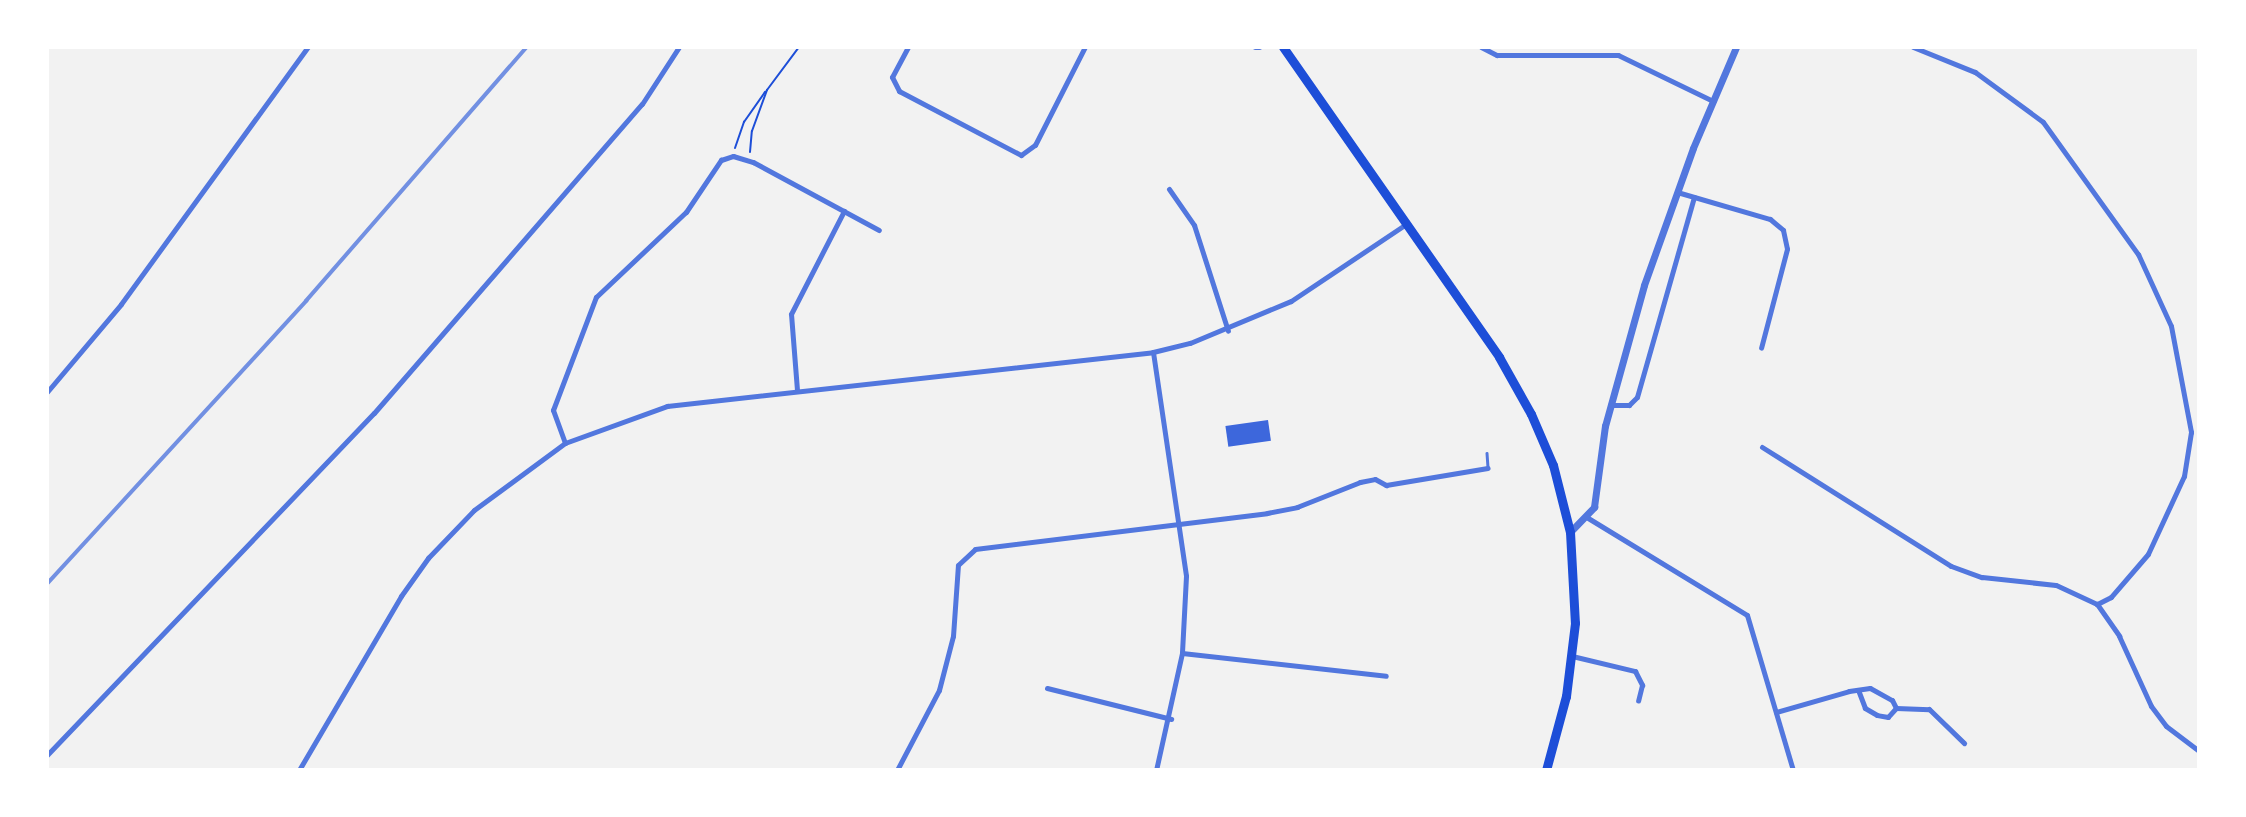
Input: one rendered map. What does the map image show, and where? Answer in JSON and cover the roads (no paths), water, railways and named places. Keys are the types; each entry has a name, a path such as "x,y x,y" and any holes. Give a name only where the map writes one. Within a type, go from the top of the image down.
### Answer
{"main road":[{"path":"1283,47 1524,401 1559,483 1570,532 1575,588 1572,656 1550,769"}],"street":[{"path":"47,392 102,329 308,47"},
{"path":"47,755 374,413 642,104 679,47"},
{"path":"908,47 892,77 899,91 1021,155 1035,145 1085,47"},
{"path":"1481,47 1497,55 1618,55 1713,101"},
{"path":"1570,532 1588,518 1596,499 1610,405 1658,238 1736,47"},
{"path":"1913,47 1975,72 2043,122 2138,254 2171,326 2190,432 2184,477 2148,554 2111,597 2097,604"},
{"path":"565,443 553,410 596,297 686,212 721,160 733,156 748,160 879,230"},
{"path":"1169,189 1194,225 1228,331"},
{"path":"1677,192 1770,219 1783,230 1787,249 1761,348"},
{"path":"1610,405 1629,405 1637,397 1694,197"},
{"path":"797,390 791,314 844,211"},
{"path":"299,770 401,596 428,558 474,510 565,443 667,406 1153,352 1228,331 1291,301 1406,224"},
{"path":"1153,352 1186,576 1182,653 1171,719 1156,770"},
{"path":"1762,447 1951,566 1982,577 2056,585 2097,604 2119,636 2151,706 2166,726 2199,751"},
{"path":"897,770 939,690 953,636 956,576 966,555 975,549 1297,507 1375,479 1386,485 1488,468"},
{"path":"1588,518 1747,615 1793,770"},
{"path":"1182,653 1385,676"},
{"path":"1572,656 1635,671 1642,685 1638,701"},
{"path":"1047,688 1171,719"},
{"path":"1776,712 1870,688 1892,699 1896,708"},
{"path":"1858,690 1865,708 1877,715 1888,717 1896,708"},
{"path":"1896,708 1929,709 1964,743"}],"lane":[{"path":"1487,453 1488,468"}],"railway":[{"path":"47,584 306,301 527,47"}]}
